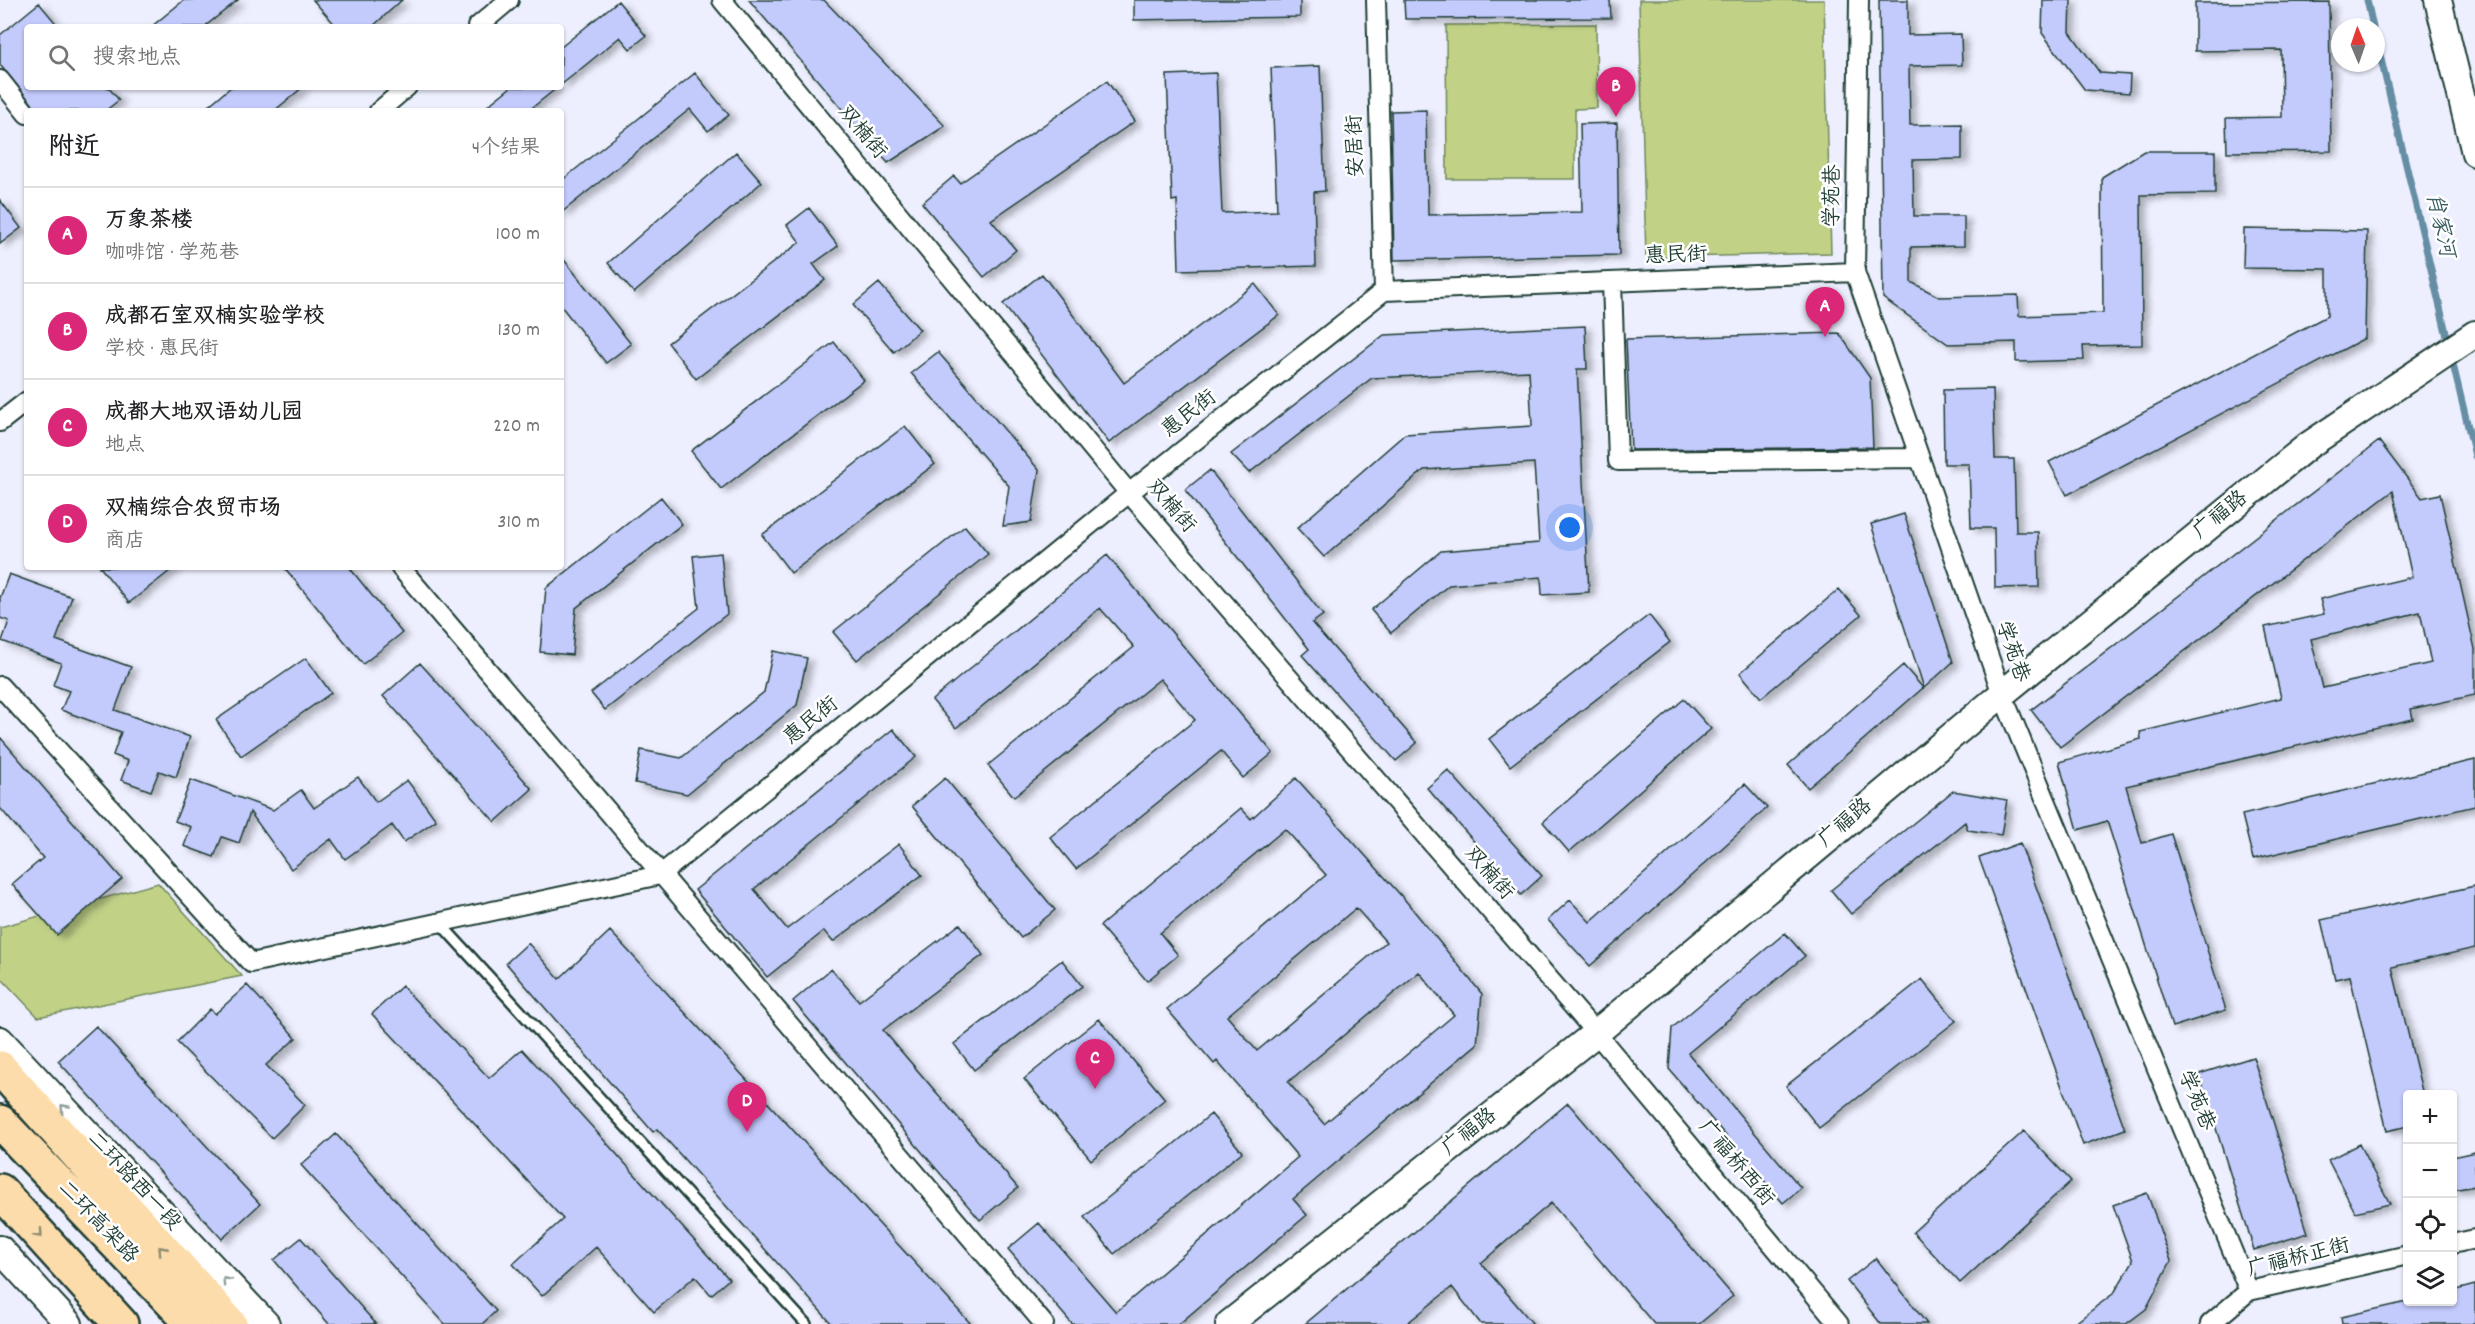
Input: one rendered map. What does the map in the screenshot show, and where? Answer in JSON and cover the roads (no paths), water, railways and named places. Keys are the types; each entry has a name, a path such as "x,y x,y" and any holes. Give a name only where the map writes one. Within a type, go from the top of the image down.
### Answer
{"highway":[{"path":"0,1068 230,1324"},
{"name":"二环高架路","path":"0,1122 193,1324"},
{"path":"0,1191 121,1324"}],"street":[{"path":"481,24 509,0"},
{"name":"双楠街","path":"722,0 1128,493 1596,1033"},
{"name":"安居街","path":"1376,0 1384,291"},
{"name":"学苑巷","path":"1859,0 1855,272 2001,694 2249,1291"},
{"path":"2438,0 2475,153"},
{"path":"0,80 24,110"},
{"path":"382,108 404,90"},
{"name":"惠民街","path":"660,875 1128,493 1384,291 1855,272"},
{"path":"1612,282 1618,461 1920,458"},
{"name":"广福路","path":"1229,1324 1596,1033 2001,694 2309,445 2401,381 2473,335"},
{"path":"0,422 24,403"},
{"path":"403,570 1044,1324"},
{"path":"0,686 251,963 660,875"},
{"name":"广福桥西街","path":"1596,1033 1839,1324"},
{"name":"二环路西一段","path":"0,1040 266,1324"},
{"path":"2457,1244 2475,1239"},
{"path":"0,1249 69,1324"},
{"name":"广福桥正街","path":"2210,1324 2249,1291 2403,1256"}],"lane":[{"path":"439,922 806,1324"}],"waterway":[{"name":"肖家河","path":"2367,0 2371,18"},
{"name":"肖家河","path":"2384,72 2449,345"},
{"name":"肖家河","path":"2451,356 2475,456"}],"place":[{"name":"成都石室双楠实验学校","path":"1616,117"},
{"name":"万象茶楼","path":"1825,337"},
{"name":"成都大地双语幼儿园","path":"1095,1089"},
{"name":"双楠综合农贸市场","path":"747,1132"}]}
